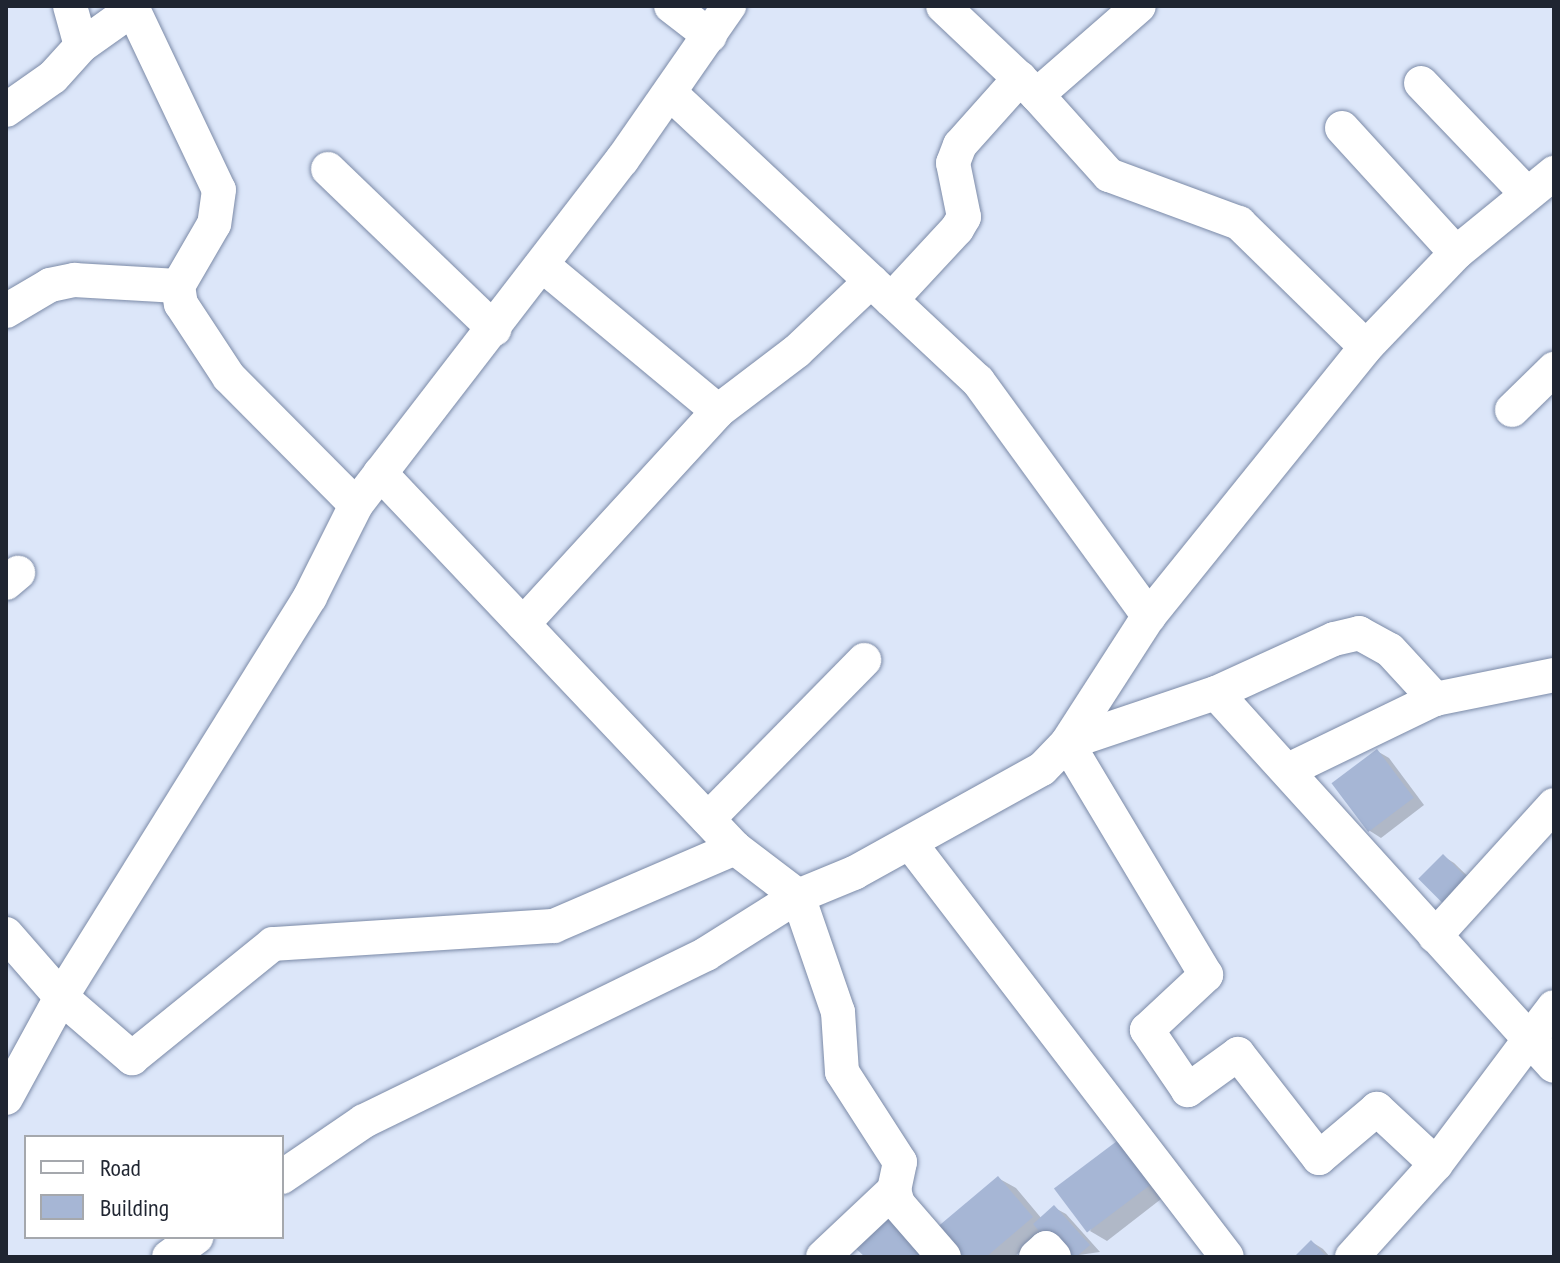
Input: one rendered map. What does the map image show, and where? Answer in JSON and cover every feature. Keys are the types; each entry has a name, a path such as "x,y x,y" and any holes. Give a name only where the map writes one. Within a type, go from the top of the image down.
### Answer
{"street":[{"path":"70,6 81,46"},
{"path":"671,6 710,36"},
{"path":"6,1098 61,997 310,597 356,505 542,265 670,93 729,6"},
{"path":"523,624 718,411 881,291 957,229 964,217 953,163 960,145 1029,86 1139,6"},
{"path":"6,110 53,77 81,46 136,8 219,190 214,224 178,286 181,304 202,341 229,377 356,505"},
{"path":"961,11 1109,175 1239,223 1366,347"},
{"path":"1421,83 1527,194"},
{"path":"670,93 978,381 1149,616"},
{"path":"1342,128 1456,253"},
{"path":"328,169 494,329"},
{"path":"284,1176 364,1121 706,954 798,896 910,843 1042,769 1067,743 1149,616 1366,347 1456,253 1554,173"},
{"path":"542,265 718,411"},
{"path":"6,311 50,285 74,280 178,286"},
{"path":"1512,410 1554,369"},
{"path":"380,473 735,848 798,896 838,1012 842,1072 900,1162 894,1190 898,1204 944,1257"},
{"path":"1067,743 1216,693 1334,639 1359,633 1390,650 1435,699"},
{"path":"708,819 864,660"},
{"path":"1288,770 1435,699 1554,675"},
{"path":"1216,693 1554,1066"},
{"path":"1067,743 1206,975 1147,1030 1188,1090 1238,1054 1319,1158 1377,1109 1436,1164"},
{"path":"1435,936 1554,805"},
{"path":"910,843 1227,1257"},
{"path":"6,934 61,997 132,1058 273,944 554,926 735,848"},
{"path":"1352,1257 1436,1164 1554,1007"},
{"path":"823,1257 894,1190"},
{"path":"169,1257 194,1239"},
{"path":"1036,1257 1046,1248 1054,1257"}],"building":[{"path":"1377,749 1414,798 1368,832 1331,783"},
{"path":"1443,854 1472,883 1447,908 1418,879"},
{"path":"1125,1135 1158,1179 1087,1232 1054,1189"},
{"path":"998,1176 1033,1217 986,1257 959,1257 935,1229"},
{"path":"890,1205 932,1246 921,1257 865,1257 852,1245"},
{"path":"1054,1205 1090,1245 1076,1257 1062,1257 1033,1224"},
{"path":"1311,1240 1327,1257 1294,1257"}]}
